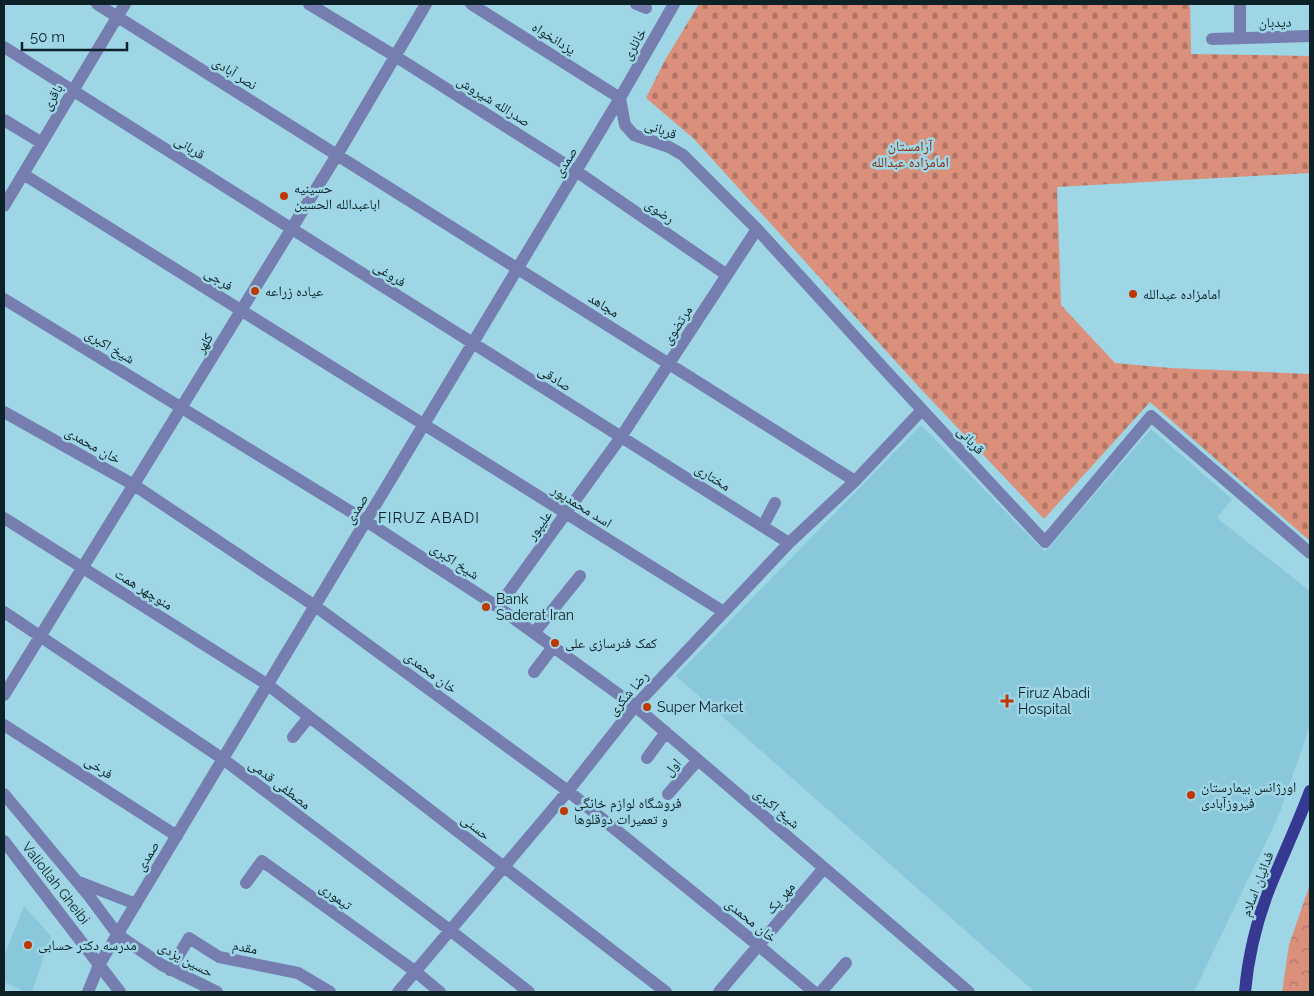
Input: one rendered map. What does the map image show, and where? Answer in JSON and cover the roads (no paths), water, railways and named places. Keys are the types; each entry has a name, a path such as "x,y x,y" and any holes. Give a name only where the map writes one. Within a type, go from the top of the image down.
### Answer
{"main road":[{"name":"فدائیان اسلام","path":"1245,992 1259,919 1270,887 1307,807 1310,791"}],"street":[{"name":"نصر آبادی","path":"97,4 337,155"},
{"name":"باقری","path":"5,203 125,4"},
{"name":"صدرالله شیروش","path":"309,4 395,56 576,171"},
{"name":"کلهر","path":"4,695 292,229 426,4"},
{"name":"یزدانخواه","path":"471,4 620,98"},
{"name":"خانلری","path":"620,98 674,4"},
{"name":"دیدبان","path":"1240,4 1240,38"},
{"name":"دیدبان","path":"1212,39 1310,36"},
{"name":"قربانی","path":"4,48 292,229"},
{"name":"صمدی","path":"88,992 99,965 620,98"},
{"name":"قربانی","path":"620,98 625,125 634,135 669,147 684,155 757,229 1045,542 1151,416 1310,553"},
{"path":"4,120 42,143"},
{"name":"مجاهد","path":"337,155 855,481"},
{"name":"رضوی","path":"576,171 727,275"},
{"name":"فرجی","path":"23,174 424,425"},
{"name":"فروغی","path":"292,229 473,344"},
{"name":"مرتضوی","path":"621,437 757,229"},
{"name":"شیخ اکبری","path":"4,299 366,521 498,607 635,706 969,992"},
{"name":"صادقی","path":"473,344 621,437"},
{"name":"رضا شکری","path":"398,992 568,791 635,706 789,543 855,481 922,410"},
{"name":"خان محمدی","path":"4,412 134,485 315,606 568,791 814,992"},
{"name":"اسد محمدپور","path":"424,425 724,612"},
{"name":"علیپور","path":"498,607 621,437"},
{"name":"مختاری","path":"621,437 789,543"},
{"path":"762,526 775,504"},
{"name":"منوچهر همت","path":"4,518 268,685"},
{"path":"534,633 580,576"},
{"name":"مصطفی قدمی","path":"4,612 223,760 529,992"},
{"path":"534,672 553,647"},
{"name":"حسنی","path":"268,685 666,992"},
{"path":"293,737 309,717"},
{"name":"فرخی","path":"4,725 177,836"},
{"path":"646,758 666,732"},
{"name":"اول","path":"668,794 698,760"},
{"name":"حسین یزدی","path":"4,794 118,935 162,966 217,992"},
{"name":"Valiollah Gheibi","path":"4,841 120,992"},
{"name":"تیموری","path":"246,883 262,861 416,972"},
{"name":"مهر یک","path":"719,992 824,868"},
{"path":"77,882 136,904"},
{"name":"مقدم","path":"170,970 189,938 219,957 298,973 330,992"},
{"path":"821,992 846,963"},
{"path":"416,972 440,992"}],"place":[{"name":"حسینیه اباعبدالله الحسین","path":"284,196"},
{"name":"عیاده زراعه","path":"255,291"},
{"name":"امامزاده عبدالله","path":"1133,294"},
{"name":"Bank Saderat Iran","path":"486,607"},
{"name":"کمک فنرسازی علی","path":"555,643"},
{"name":"Firuz Abadi Hospital","path":"1007,701"},
{"name":"Super Market","path":"647,707"},
{"name":"اورژانس بیمارستان فیروزآبادی","path":"1191,795"},
{"name":"فروشگاه لوازم خانگی و تعمیرات دوقلوها","path":"564,811"},
{"name":"مدرسه دکتر حسابی","path":"28,945"}],"district":[{"name":"FIRUZ ABADI","path":"429,518"}],"park label":[{"name":"آرامستان امامزاده عبدالله","path":"910,154"}]}
